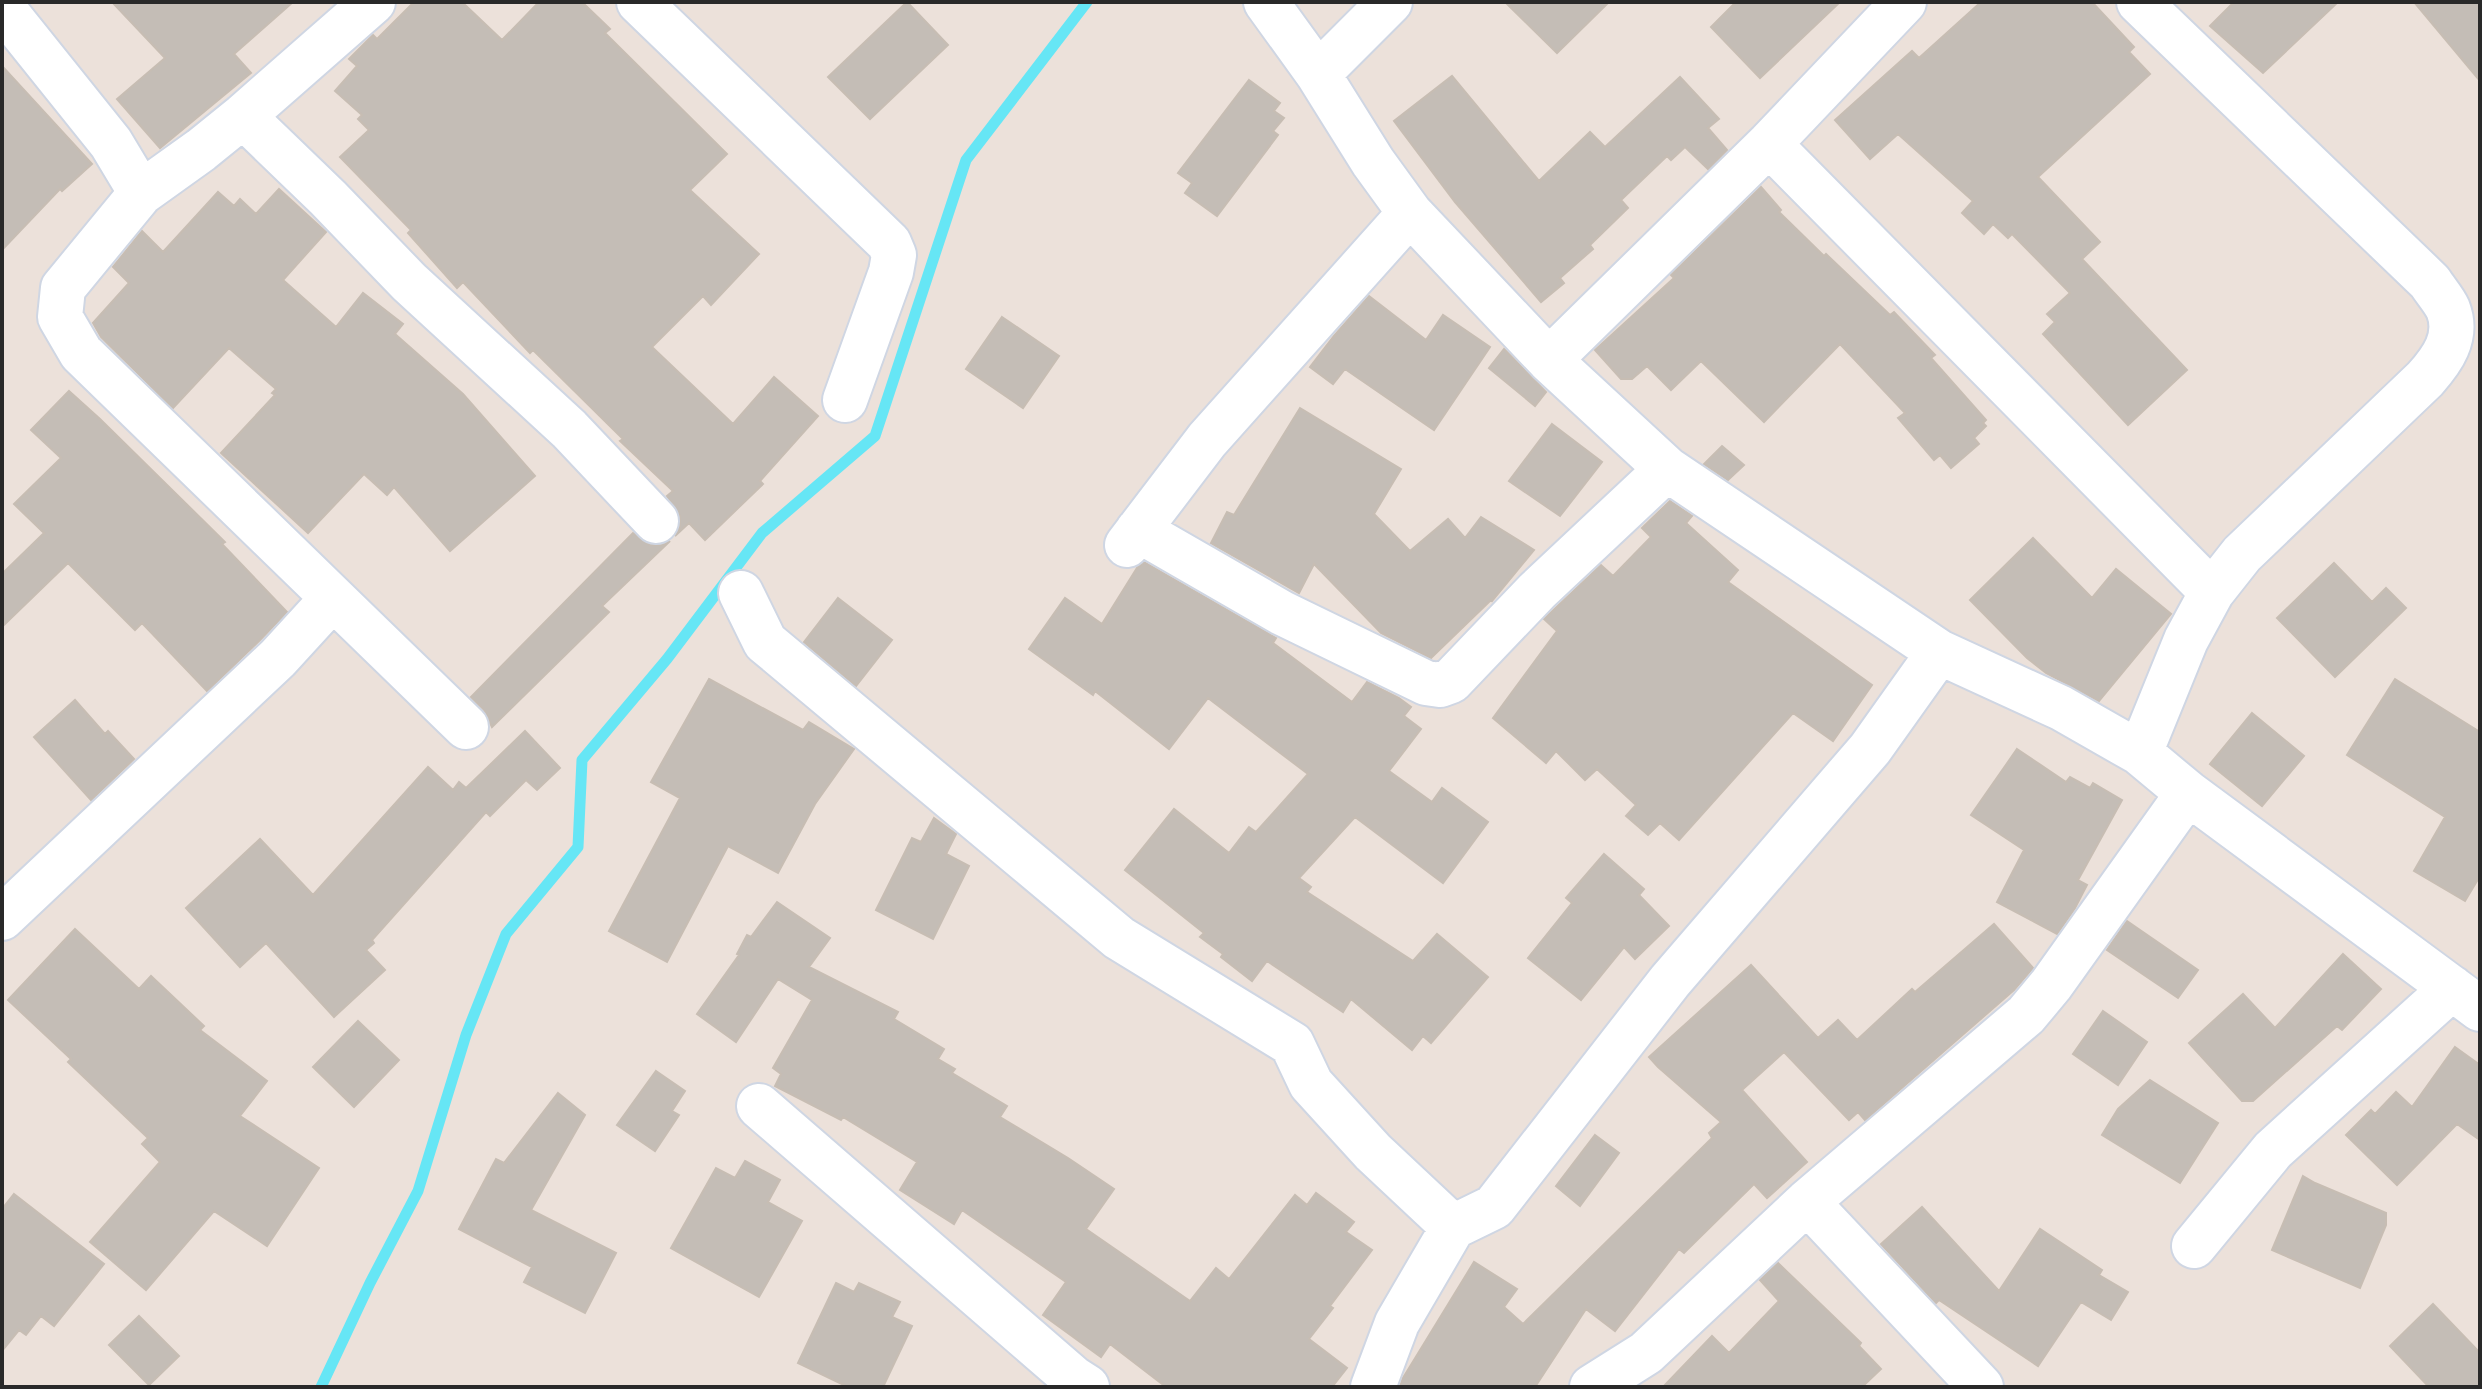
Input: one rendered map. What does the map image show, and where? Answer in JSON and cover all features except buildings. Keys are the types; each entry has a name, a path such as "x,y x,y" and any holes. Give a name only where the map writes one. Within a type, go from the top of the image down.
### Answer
{"street":[{"path":"373,2 243,116 141,193 63,288 60,317 81,353 466,727"},
{"path":"639,2 889,243 894,255 891,272 845,400"},
{"path":"1266,2 1410,213 1549,360 1667,469 1939,652 2061,708 2140,753 2188,793 2466,999 2273,1150 2194,1246"},
{"path":"1318,74 1390,2"},
{"path":"1549,360 1769,144 1904,2"},
{"path":"2139,2 2430,282 2448,310 2450,339 2443,359 2425,379 2242,554 2212,592 2186,640 2140,753"},
{"path":"2,7 111,143 141,193"},
{"path":"243,116 409,282 569,429 656,521"},
{"path":"1769,144 2212,592"},
{"path":"1410,213 1207,440 1132,537 1426,683 1440,685 1451,681 1537,591 1667,469"},
{"path":"741,593 765,642 1119,938 1292,1044 1311,1084 1373,1152 1453,1227"},
{"path":"2,918 278,658 332,599"},
{"path":"1373,1387 1397,1323 1453,1227 1494,1207 1670,981 1870,749 1939,652"},
{"path":"1592,1387 1646,1353 1807,1202 2026,1015 2051,985 2188,793"},
{"path":"759,1106 1087,1387"},
{"path":"1807,1202 1981,1387"}],"waterway":[{"path":"321,1387 418,1191 466,1035 506,934 578,847 582,760 667,659 762,533 875,436 966,160 1087,2"}]}
